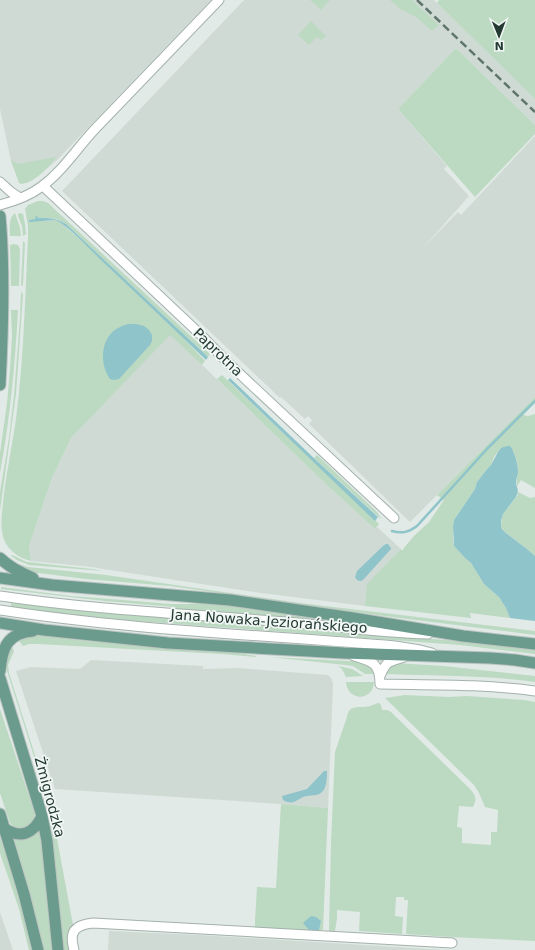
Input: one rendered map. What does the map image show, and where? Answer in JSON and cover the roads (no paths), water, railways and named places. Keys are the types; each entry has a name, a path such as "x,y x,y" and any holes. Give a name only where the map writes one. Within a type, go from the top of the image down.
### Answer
{"main road":[{"path":"0,216 3,333 0,385"},
{"path":"0,558 18,572 51,584"},
{"path":"0,578 230,600 463,636"},
{"path":"0,623 44,630 168,643 344,653 445,656"},
{"path":"0,672 1,658 6,645 10,640 23,633 44,630"},
{"name":"Jana Nowaka-Jeziorańskiego","path":"463,636 535,644"},
{"name":"Jana Nowaka-Jeziorańskiego","path":"445,656 535,663"},
{"name":"Żmigrodzka","path":"0,678 42,816 47,841 58,950"},
{"path":"0,814 24,894 38,950"},
{"path":"4,828 9,832 22,834 28,833 38,825 42,816"}],"street":[{"path":"0,205 20,198 43,186 95,129 219,0"},
{"path":"0,182 20,198"},
{"name":"Paprotna","path":"43,186 394,518"},
{"name":"Jana Nowaka-Jeziorańskiego","path":"4,597 140,611 287,622 404,633 463,636"},
{"name":"Jana Nowaka-Jeziorańskiego","path":"0,610 164,629 395,646 445,656"},
{"path":"344,653 372,662 380,676"},
{"path":"410,655 388,663 384,667 380,676 380,684 488,686 535,691"},
{"path":"74,950 72,938 73,932 76,928 93,923 452,943"}],"water":[{"path":"37,216 38,218 52,219 59,221 66,224 208,357 206,360 72,232 55,220 29,222 29,220 36,219 35,217"},
{"path":"129,324 144,326 152,335 152,341 119,379 110,379 104,366 103,351 105,343 113,331 121,326"},
{"path":"230,378 378,517 375,521 229,381 228,380"},
{"path":"507,446 511,447 517,462 518,472 516,482 518,492 503,514 501,526 506,533 535,556 535,621 510,618 499,597 484,584 471,563 454,546 454,520 475,489 477,482 491,465 498,452 501,448"},
{"path":"386,544 388,544 391,549 363,580 357,580 355,577 357,571"},
{"path":"324,771 327,771 326,782 324,790 320,793 317,795 304,797 293,802 283,800 282,796 307,789"},
{"path":"311,916 316,917 321,921 319,930 309,930 303,923"}],"waterway":[{"path":"392,531 405,532 417,526 487,449 535,401"}],"railway":[{"path":"417,0 535,112"}]}
